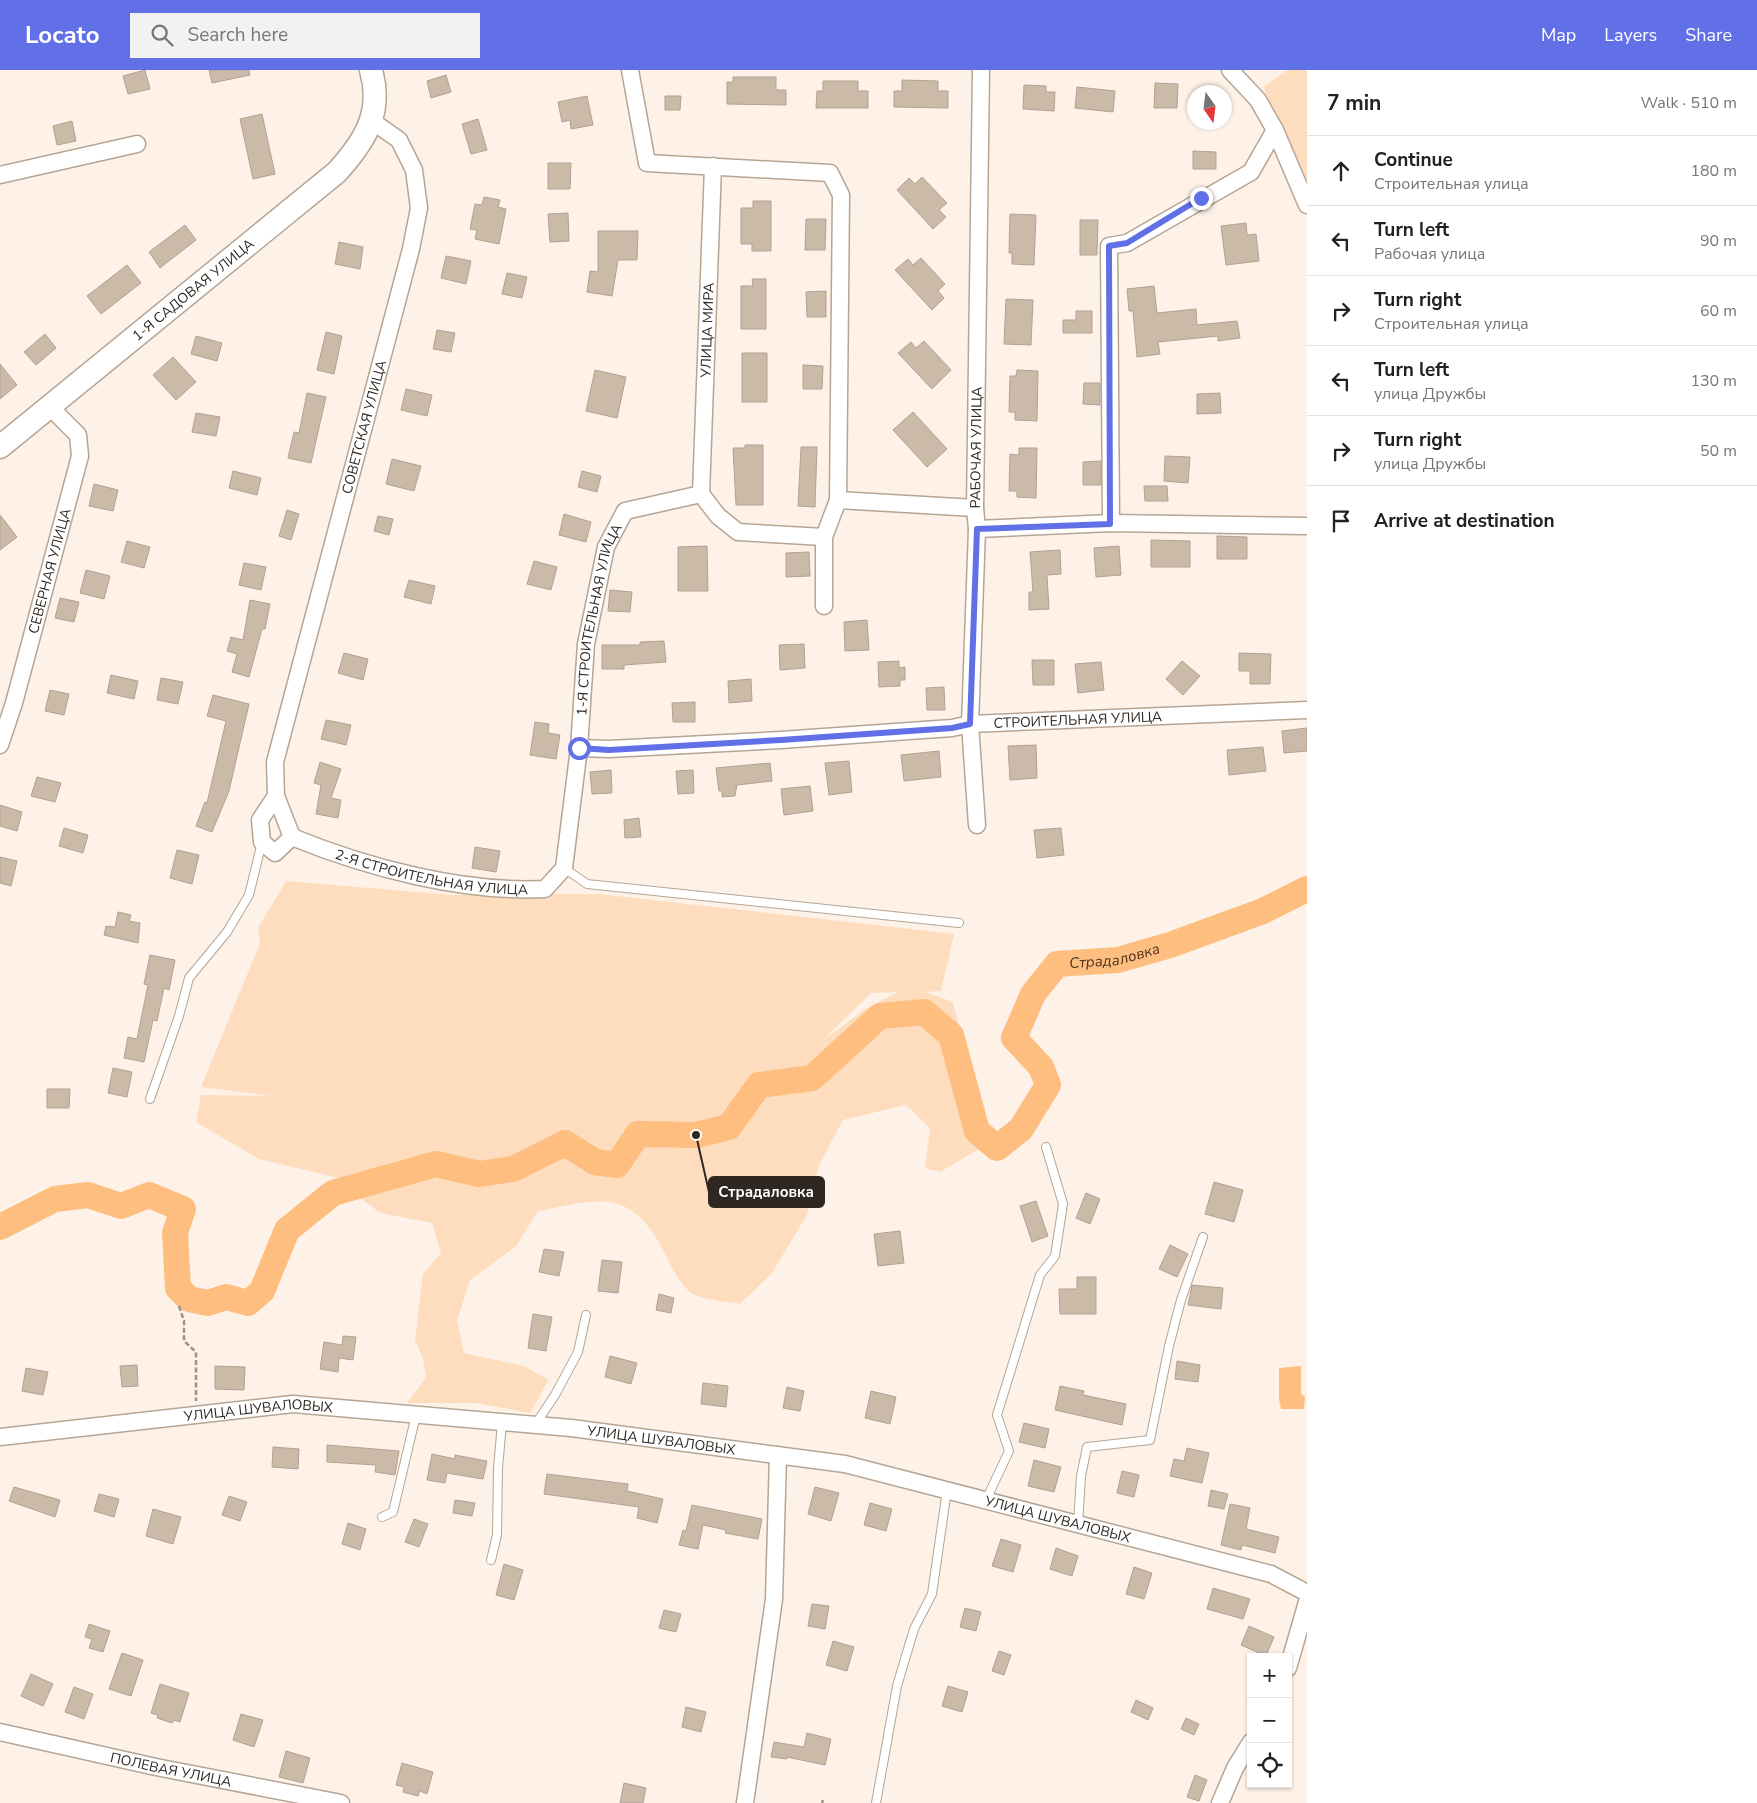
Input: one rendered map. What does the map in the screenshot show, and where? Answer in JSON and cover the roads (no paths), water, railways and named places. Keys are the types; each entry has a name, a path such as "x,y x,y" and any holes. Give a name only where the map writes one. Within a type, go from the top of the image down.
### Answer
{"street":[{"path":"371,70 376,100 372,121"},
{"path":"630,70 646,163 830,173 841,195 838,500 824,537 824,606"},
{"name":"РАБОЧАЯ УЛИЦА","path":"977,825 970,724 977,529 975,508 981,70"},
{"path":"1230,70 1258,100 1275,130 1307,205"},
{"name":"1-Я САДОВАЯ УЛИЦА","path":"0,447 337,172 358,149 372,121"},
{"name":"СОВЕТСКАЯ УЛИЦА","path":"292,837 276,796 275,762 411,249 419,208 414,170 399,140 372,121"},
{"path":"1110,524 1109,246 1127,243 1251,172 1275,130"},
{"path":"0,175 138,144"},
{"name":"УЛИЦА МИРА","path":"702,494 713,166"},
{"name":"СЕВЕРНАЯ УЛИЦА","path":"0,745 14,703 80,456 78,435 49,406"},
{"path":"702,494 718,516 738,532 824,537"},
{"name":"1-Я СТРОИТЕЛЬНАЯ УЛИЦА","path":"564,868 579,748 586,644 606,547 625,511 702,494"},
{"path":"838,500 975,508"},
{"path":"977,529 1110,524 1307,526"},
{"name":"СТРОИТЕЛЬНАЯ УЛИЦА","path":"579,748 609,750 781,740 952,728 970,724 1307,710"},
{"path":"276,796 260,820 262,842 275,853 292,837"},
{"name":"2-Я СТРОИТЕЛЬНАЯ УЛИЦА","path":"292,837 333,854 394,870 451,883 508,891 545,889 564,868"},
{"name":"УЛИЦА ШУВАЛОВЫХ","path":"0,1437 293,1404 534,1425 845,1464 1271,1574 1307,1593"},
{"path":"745,1803 774,1599 778,1455"},
{"path":"1292,1654 1307,1602"},
{"name":"ПОЛЕВАЯ УЛИЦА","path":"0,1732 156,1767 342,1803"},
{"path":"1220,1803 1235,1768 1250,1743"}],"lane":[{"path":"150,1099 179,1016 189,978 227,932 249,895 262,842"},
{"path":"564,868 587,884 959,923"},
{"path":"986,1500 1009,1451 997,1415 1040,1275 1055,1256 1063,1204 1046,1147"},
{"path":"1078,1524 1081,1476 1087,1446 1150,1440 1171,1337 1181,1300 1203,1237"},
{"path":"534,1425 555,1395 578,1352 586,1314"},
{"path":"382,1518 393,1512 416,1415"},
{"path":"490,1560 497,1535 498,1468 502,1423"},
{"path":"876,1803 897,1686 914,1629 932,1594 947,1490"}],"waterway":[{"name":"Страдаловка","path":"0,1227 55,1199 88,1195 121,1206 149,1195 183,1209 175,1233 178,1288 189,1299 208,1303 226,1297 248,1303 262,1291 287,1230 333,1193 436,1164 479,1174 513,1169 565,1143 595,1162 617,1165 638,1134 696,1135 729,1127 759,1085 812,1078 880,1016 924,1012 951,1035 977,1131 997,1148 1021,1129 1048,1085 1041,1067 1014,1038 1033,994 1057,964 1118,960 1170,945 1263,911 1307,889"}],"place":[{"name":"Страдаловка","path":"696,1135"}]}
